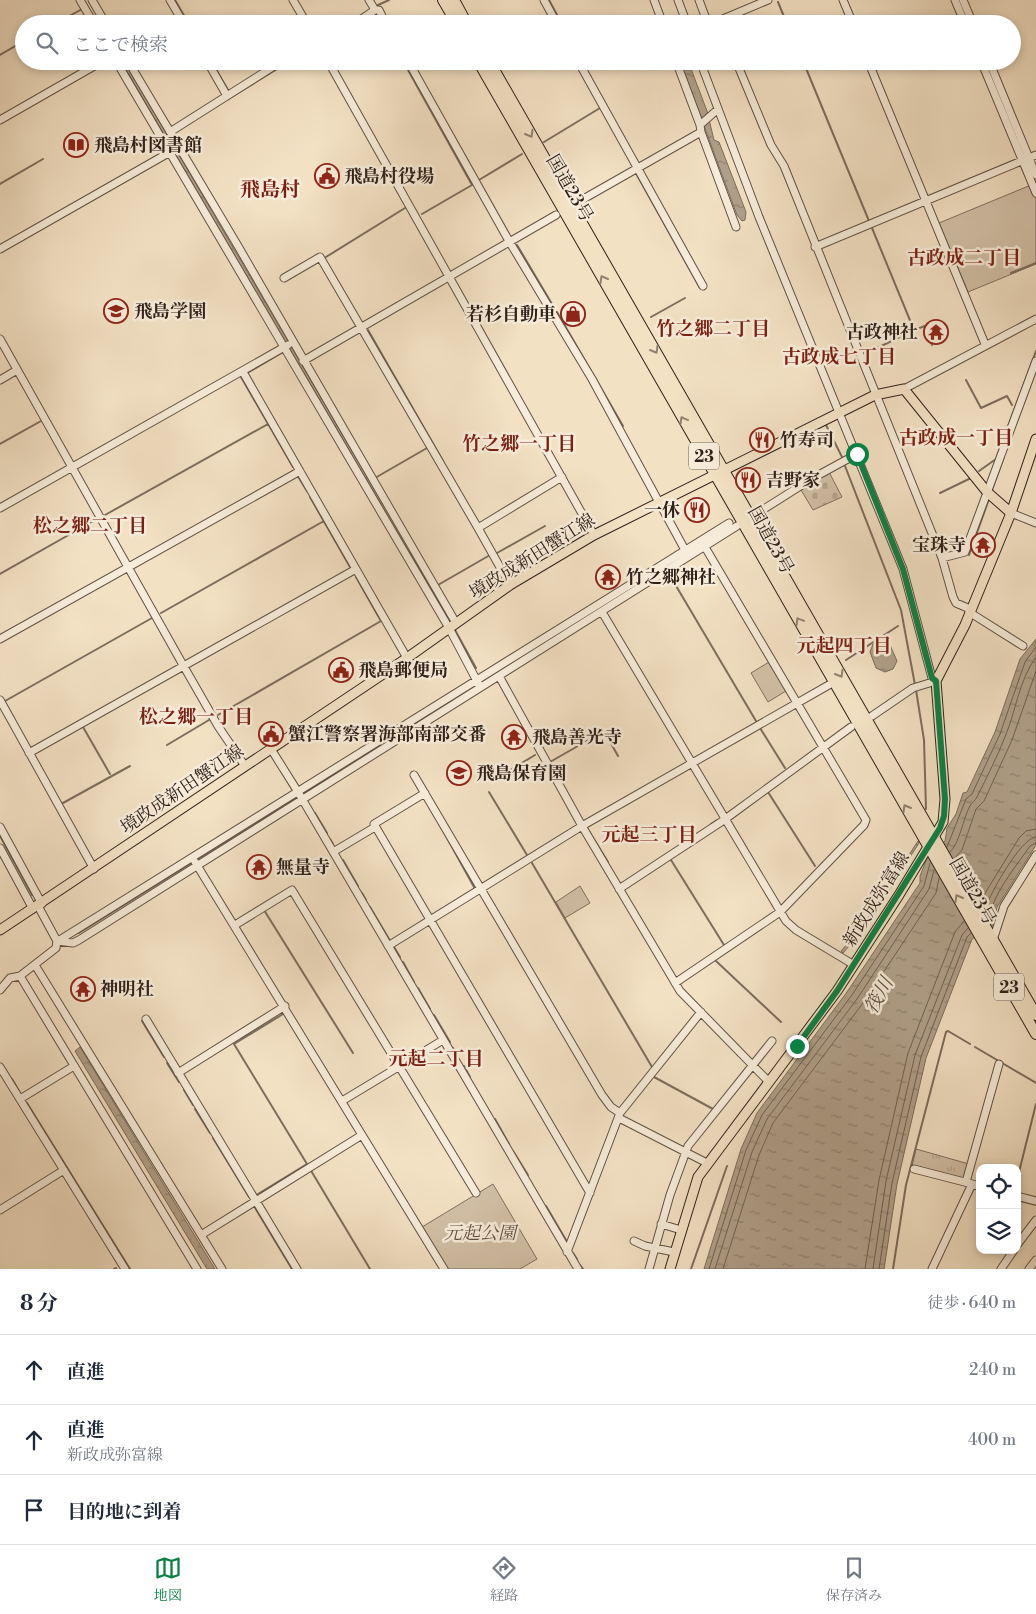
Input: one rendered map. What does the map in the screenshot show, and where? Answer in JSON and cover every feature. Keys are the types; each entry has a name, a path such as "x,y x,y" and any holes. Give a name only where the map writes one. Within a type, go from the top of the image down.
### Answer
{"highway":[{"path":"443,0 452,15"},
{"path":"454,0 463,15"},
{"name":"国道23号","path":"483,70 834,682 1036,1015"},
{"name":"国道23号","path":"494,70 725,471 932,844"},
{"name":"国道23号","path":"988,938 1036,1034"}],"main road":[{"name":"境政成新田蟹江線","path":"0,930 94,869 406,658 510,585 594,535 876,395 904,389"},
{"path":"904,389 988,492 1012,513 1036,439"},
{"name":"新政成弥富線","path":"670,1269 693,1189 706,1163 833,997 932,844 943,822 945,799 936,681 970,611 1012,513"}],"street":[{"path":"80,0 89,15"},
{"path":"92,0 101,15"},
{"path":"170,0 179,15"},
{"path":"293,0 302,15"},
{"path":"369,0 375,10 379,10 382,15"},
{"path":"544,0 552,15"},
{"path":"654,0 660,15"},
{"path":"678,0 684,15"},
{"path":"699,0 705,15"},
{"path":"735,15 768,0"},
{"path":"843,0 849,15"},
{"path":"955,0 961,15"},
{"path":"963,0 969,15"},
{"path":"368,15 375,10"},
{"path":"0,120 87,70"},
{"path":"121,70 452,626"},
{"path":"133,70 238,246 303,361 452,626 481,688"},
{"path":"211,70 227,96"},
{"path":"170,132 268,70"},
{"path":"333,70 594,535"},
{"path":"413,70 509,241 592,379 685,550"},
{"path":"583,70 703,286"},
{"path":"679,70 736,227"},
{"path":"703,70 717,110 903,569 932,678 936,681 916,688 872,716"},
{"path":"740,70 771,145 784,166 815,247 942,558 956,603 1023,646"},
{"path":"872,70 985,344"},
{"path":"985,70 1029,158 1036,193"},
{"path":"993,70 1036,175"},
{"path":"578,202 638,168 701,127 710,114 717,110"},
{"path":"0,249 179,147"},
{"path":"815,247 1029,158"},
{"path":"303,361 556,215"},
{"path":"229,252 238,246"},
{"path":"284,278 320,257 510,585"},
{"path":"904,389 985,344 1036,319"},
{"path":"0,339 183,665 218,726 245,766"},
{"path":"0,508 243,372 292,342"},
{"path":"942,558 965,552 1036,361"},
{"path":"0,380 17,370"},
{"path":"243,372 406,658"},
{"path":"756,514 813,478 857,454"},
{"path":"0,639 300,471"},
{"path":"478,528 562,477"},
{"path":"1012,513 1036,523"},
{"path":"2,988 10,978 20,976 53,952 57,941 729,523"},
{"path":"57,941 73,942 79,940 737,526"},
{"path":"675,983 780,912 864,825 866,820 705,547"},
{"path":"29,752 356,569"},
{"path":"602,612 780,912 796,930 854,965"},
{"path":"500,676 582,826 675,983 684,996 769,1082"},
{"path":"388,946 582,826 834,682"},
{"path":"0,700 94,869"},
{"path":"619,889 724,820 851,727"},
{"path":"271,749 578,1269"},
{"path":"414,775 602,1095 619,1115 706,1163"},
{"path":"333,852 375,827 374,824 425,793"},
{"path":"0,827 57,941"},
{"path":"375,827 590,1193"},
{"path":"0,848 38,906"},
{"path":"988,938 1004,906 1036,855"},
{"path":"193,858 444,1269"},
{"path":"235,925 292,890 476,1193"},
{"path":"35,964 222,1269"},
{"path":"20,976 197,1269"},
{"path":"0,979 2,988"},
{"path":"178,1073 285,1006"},
{"path":"567,1252 619,1115 701,1012"},
{"path":"146,1019 297,1269"},
{"path":"342,1100 443,1040"},
{"path":"649,1269 654,1248 688,1146 772,1040"},
{"path":"932,1269 973,1184 999,1064"},
{"path":"20,1099 74,1066"},
{"path":"0,1067 2,1076 20,1099 125,1269"},
{"path":"201,1235 255,1199 362,1135"},
{"path":"914,1169 973,1184"},
{"path":"0,1210 64,1170"},
{"path":"1021,1197 1036,1201"},
{"path":"1021,1240 1036,1220"},
{"path":"662,1224 681,1230"},
{"path":"634,1241 674,1252"},
{"path":"1001,1269 1011,1254"},
{"path":"1029,1269 1036,1260"}],"green space":[{"path":"1031,185 1036,198 1036,264 968,292 939,223"},
{"path":"829,472 842,497 813,510 801,490"},
{"path":"769,662 786,691 768,702 751,673"},
{"path":"580,886 590,903 565,918 556,902"},
{"path":"916,1149 969,1164 964,1180 912,1166"},
{"name":"元起公園","path":"493,1184 537,1259 520,1269 448,1269 422,1227"}],"water":[{"path":"126,70 129,70 451,620 448,622"},
{"path":"683,70 691,70 707,111 714,140 719,142 746,212 745,220 742,221 737,215"},
{"name":"筏川","path":"1036,639 1036,845 997,907 993,925 972,939 926,1058 897,1184 884,1269 704,1269 741,1149 757,1113 847,992 920,883 920,876 927,858 945,841 947,828 956,814 963,793 967,792 995,732 1020,659"},
{"path":"882,641 890,645 897,661 893,669 885,672 876,668 870,652 873,644"},
{"path":"918,841 919,843 866,926 843,953 841,951 864,924"},
{"path":"80,1047 215,1269 207,1269 75,1051"}],"waterway":[{"path":"175,0 184,15"},
{"path":"378,5 389,0"},
{"path":"549,0 557,15"},
{"path":"778,2 783,15"},
{"path":"71,15 82,9"},
{"path":"0,55 15,46"},
{"path":"216,70 228,90"},
{"path":"230,98 275,70"},
{"path":"408,70 472,185 422,214"},
{"path":"807,70 869,221"},
{"path":"989,70 1009,119"},
{"path":"544,142 600,108"},
{"path":"479,180 522,154"},
{"path":"0,184 43,159"},
{"path":"637,175 700,288"},
{"path":"1033,177 1036,184"},
{"path":"326,257 405,208"},
{"path":"872,228 914,330 925,326 932,345"},
{"path":"517,245 552,304"},
{"path":"1011,273 1036,263"},
{"path":"651,317 685,298"},
{"path":"557,312 623,426"},
{"path":"368,330 443,461"},
{"path":"863,355 914,330"},
{"path":"979,471 996,459 1036,351"},
{"path":"249,372 283,352"},
{"path":"241,377 293,467"},
{"path":"966,380 981,408 1007,396 1012,405"},
{"path":"0,444 41,421"},
{"path":"105,515 268,424"},
{"path":"826,425 842,457"},
{"path":"375,478 427,448"},
{"path":"992,490 1004,457"},
{"path":"845,466 901,610 915,685"},
{"path":"299,478 307,491"},
{"path":"940,493 971,478"},
{"path":"310,497 350,567"},
{"path":"969,555 989,499"},
{"path":"0,574 95,520"},
{"path":"161,613 324,521"},
{"path":"497,553 545,526"},
{"path":"438,585 490,555"},
{"path":"669,574 756,721"},
{"path":"218,715 381,621 356,577"},
{"path":"5,701 152,618"},
{"path":"846,660 898,626"},
{"path":"455,630 476,668"},
{"path":"916,690 924,740 926,809"},
{"path":"167,745 209,720"},
{"path":"83,727 110,774"},
{"path":"760,728 785,768"},
{"path":"550,762 604,731 618,756"},
{"path":"502,775 535,755"},
{"path":"63,803 130,766"},
{"path":"489,792 527,855"},
{"path":"768,792 815,866"},
{"path":"198,859 295,798"},
{"path":"315,813 327,833"},
{"path":"711,824 717,820"},
{"path":"441,827 474,887"},
{"path":"587,828 608,862"},
{"path":"0,836 32,895"},
{"path":"330,839 333,844"},
{"path":"343,860 358,886"},
{"path":"671,860 724,945"},
{"path":"532,863 652,1067"},
{"path":"79,933 190,864"},
{"path":"362,893 366,900"},
{"path":"370,907 389,939"},
{"path":"264,910 353,1053"},
{"path":"394,947 400,957"},
{"path":"716,961 781,1022"},
{"path":"403,962 414,982"},
{"path":"418,988 430,1009"},
{"path":"258,1194 307,1164 234,1044 283,1014"},
{"path":"434,1015 450,1042"},
{"path":"142,1021 164,1057"},
{"path":"893,1269 906,1185 946,1032 948,1031 970,1044"},
{"path":"975,1047 1036,1083"},
{"path":"453,1048 457,1055"},
{"path":"167,1063 179,1082"},
{"path":"464,1066 470,1077"},
{"path":"654,1077 713,1109"},
{"path":"12,1079 19,1091"},
{"path":"184,1090 193,1105"},
{"path":"27,1103 130,1269"},
{"path":"1021,1164 1036,1104"},
{"path":"195,1109 210,1133"},
{"path":"495,1119 509,1144"},
{"path":"213,1138 249,1197"},
{"path":"513,1151 528,1175"},
{"path":"691,1269 727,1166"},
{"path":"310,1169 370,1269"},
{"path":"1021,1201 1036,1205"},
{"path":"254,1206 292,1269"},
{"path":"546,1206 566,1240"},
{"path":"573,1253 577,1259"},
{"path":"580,1265 583,1269"}],"place":[{"name":"飛島村図書館","path":"76,145"},
{"name":"飛島村役場","path":"327,176"},
{"name":"飛島学園","path":"116,311"},
{"name":"若杉自動車","path":"573,314"},
{"name":"古政神社","path":"936,332"},
{"name":"竹寿司","path":"762,440"},
{"name":"吉野家","path":"748,480"},
{"name":"一休","path":"697,510"},
{"name":"宝珠寺","path":"983,545"},
{"name":"竹之郷神社","path":"608,577"},
{"name":"飛島郵便局","path":"341,670"},
{"name":"蟹江警察署海部南部交番","path":"271,734"},
{"name":"飛島善光寺","path":"514,737"},
{"name":"飛島保育園","path":"459,773"},
{"name":"無量寺","path":"259,867"},
{"name":"神明社","path":"83,989"}],"district":[{"name":"飛島村","path":"270,189"},
{"name":"古政成二丁目","path":"964,257"},
{"name":"竹之郷二丁目","path":"713,328"},
{"name":"古政成七丁目","path":"839,356"},
{"name":"古政成一丁目","path":"956,437"},
{"name":"竹之郷一丁目","path":"519,443"},
{"name":"松之郷二丁目","path":"90,525"},
{"name":"元起四丁目","path":"844,645"},
{"name":"松之郷一丁目","path":"196,716"},
{"name":"元起三丁目","path":"649,834"},
{"name":"元起二丁目","path":"436,1058"}],"route":[{"path":"797,1046 837,991 899,896 940,828 944,816 945,799 936,681 932,678 903,569 857,454"}]}
